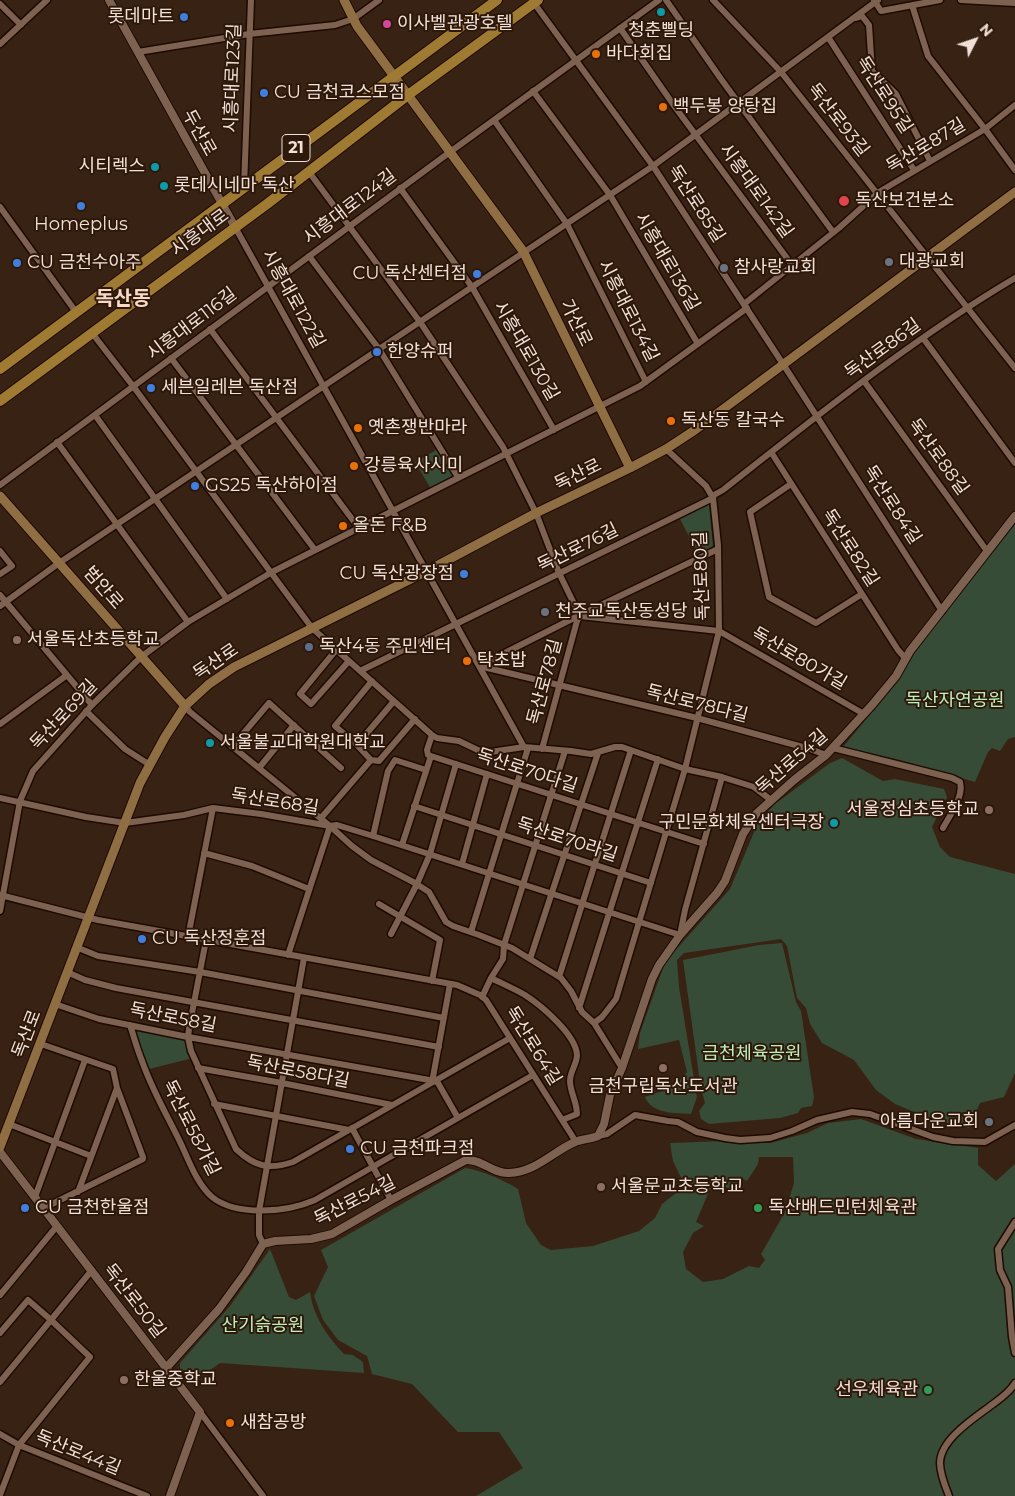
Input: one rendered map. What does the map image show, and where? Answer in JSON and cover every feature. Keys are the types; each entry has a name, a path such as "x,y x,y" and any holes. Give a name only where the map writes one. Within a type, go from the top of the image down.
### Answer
{"main road":[{"name":"가산로","path":"344,0 353,19 524,252 630,468"},
{"name":"시흥대로","path":"0,369 497,0"},
{"name":"시흥대로","path":"0,401 235,228 408,95 536,2"},
{"name":"독산로","path":"0,1147 140,783 185,706 209,684 234,667 666,449 695,430 1015,192"},
{"name":"범안로","path":"0,496 185,706"}],"street":[{"path":"0,44 47,0"},
{"name":"두산로","path":"109,0 235,228"},
{"name":"시흥대로123길","path":"244,187 250,0"},
{"path":"138,52 249,34 335,25 353,19 379,0"},
{"path":"450,152 659,0"},
{"path":"666,0 738,103 834,232"},
{"name":"독산로93길","path":"713,0 781,72 1015,368"},
{"path":"876,1 881,11 940,0"},
{"path":"960,0 1015,3"},
{"name":"시흥대로142길","path":"653,166 876,1"},
{"name":"독산로85길","path":"536,2 653,166 783,364"},
{"path":"0,4 21,25"},
{"path":"912,5 928,56 1015,170"},
{"path":"853,18 862,16 869,25 872,72 896,94 930,161"},
{"name":"시흥대로142길","path":"620,28 792,266"},
{"name":"독산로95길","path":"828,37 914,170"},
{"name":"시흥대로136길","path":"533,91 610,195 698,344"},
{"name":"독산로87길","path":"745,306 834,232 877,193 985,129 1015,105"},
{"name":"시흥대로134길","path":"494,120 567,224 646,382 698,344"},
{"name":"시흥대로124길","path":"268,286 450,152"},
{"path":"420,322 653,166"},
{"path":"308,172 420,322 506,454 536,513 559,573 580,616"},
{"name":"시흥대로130길","path":"400,188 472,287 554,430"},
{"path":"0,207 76,312"},
{"name":"시흥대로122길","path":"235,228 526,748"},
{"path":"310,256 379,349 458,477"},
{"name":"독산로86길","path":"817,416 966,307 1015,278"},
{"name":"시흥대로116길","path":"57,442 268,286"},
{"path":"698,344 745,306"},
{"name":"범안로","path":"3,604 59,563 420,322"},
{"path":"210,329 358,528"},
{"path":"92,333 197,471 312,628 432,735 437,738 459,741 484,753 526,748 565,750 591,754 615,747 622,747 685,769 722,777 754,787 771,800"},
{"path":"923,338 1015,463"},
{"path":"171,358 315,550"},
{"name":"독산로84길","path":"783,364 942,611"},
{"name":"독산로88길","path":"864,381 986,551"},
{"path":"142,657 188,622 272,572 646,382"},
{"path":"95,414 227,599"},
{"path":"666,449 706,486 713,498 716,493 723,490 817,416"},
{"path":"0,485 57,442 188,622"},
{"name":"독산로82길","path":"771,452 898,650 906,659"},
{"path":"791,484 750,512 769,597 816,623 862,594"},
{"name":"독산로80길","path":"594,1023 602,1017 616,999 685,769 719,630 718,549 713,498"},
{"name":"독산로76길","path":"360,671 713,498"},
{"name":"독산로54길","path":"598,1136 604,1124 610,1095 622,1068 652,979 680,935 717,893 725,881 749,823 771,800 826,755 864,714 896,676 910,651 1015,516"},
{"path":"479,666 718,549"},
{"path":"0,551 12,566 0,574"},
{"path":"0,595 3,604 92,705"},
{"path":"580,616 719,630"},
{"name":"독산로78길","path":"542,749 577,621 580,616"},
{"name":"독산로80가길","path":"719,630 864,714"},
{"path":"336,650 300,694 312,704 349,661"},
{"name":"독산로69길","path":"0,911 20,801 33,771 86,711 142,657"},
{"name":"독산로78다길","path":"479,666 698,718 826,755"},
{"path":"0,724 67,675"},
{"path":"372,681 335,726 371,760 379,761 414,720"},
{"path":"356,745 394,701"},
{"path":"232,747 269,703 341,768"},
{"path":"185,706 232,747 330,826 337,825 402,845 680,935 685,910 722,777"},
{"path":"86,711 126,749 150,765"},
{"path":"258,768 294,725"},
{"path":"402,845 431,756 428,755 427,750 432,735"},
{"path":"471,932 518,784 526,748"},
{"path":"833,748 952,778 960,782 960,796 943,828"},
{"path":"482,997 503,959 504,945 565,750"},
{"path":"559,977 631,750"},
{"path":"530,959 598,752"},
{"name":"독산로70다길","path":"431,756 704,844"},
{"path":"579,1008 658,759"},
{"path":"321,818 371,760"},
{"path":"373,836 388,771 396,760 426,770"},
{"path":"391,934 430,854 456,764"},
{"path":"462,864 487,774"},
{"name":"독산로68길","path":"0,798 86,817 125,823 184,815 212,808 330,826 371,860 429,892 446,922 504,945 559,977 571,991 579,1008 594,1023 622,1068"},
{"name":"독산로70라길","path":"414,806 651,883"},
{"path":"188,937 212,808"},
{"path":"288,955 330,826"},
{"path":"204,853 252,866 309,889"},
{"name":"독산로64길","path":"2,895 88,916 188,937 457,985 486,1000 576,1142"},
{"path":"379,904 440,940 432,981"},
{"path":"206,940 188,1037 191,1052 236,1150 245,1157 266,1167 293,1162 510,1038"},
{"path":"76,947 98,956 200,972 444,1018"},
{"path":"167,1367 219,1309 246,1272 263,1244 259,1235 260,1210 266,1167 304,958"},
{"path":"67,972 85,980 116,988 438,1048"},
{"path":"491,978 526,996 541,1007 568,1034 577,1054 570,1082 577,1104 577,1114 562,1120"},
{"path":"450,984 433,1077 458,1118"},
{"name":"독산로58길","path":"55,1004 99,1019 188,1037 435,1081"},
{"name":"독산로58가길","path":"130,1025 148,1075 193,1169 204,1188 212,1196 220,1202 234,1207 260,1210 300,1207 374,1167 533,1075"},
{"path":"41,1044 113,1070 117,1088 143,1159 44,1208"},
{"path":"35,1197 86,1060"},
{"name":"독산로58다길","path":"198,1068 392,1105"},
{"path":"78,1192 117,1088"},
{"path":"214,1104 351,1129 391,1200"},
{"name":"독산로54길","path":"263,1244 275,1241 311,1239 332,1234 466,1160 475,1160 500,1172 526,1171 576,1142 607,1134 635,1115 668,1122 678,1122 697,1132 740,1140 770,1138 817,1120 852,1112 870,1114 933,1137 953,1141 985,1142 1015,1125"},
{"path":"9,1124 91,1156"},
{"name":"독산로50길","path":"0,1152 167,1367 263,1496"},
{"path":"1015,1222 998,1249 1000,1270 1008,1287 1015,1353"},
{"path":"0,1295 57,1226"},
{"path":"0,1382 92,1270"},
{"path":"0,1333 28,1300 90,1357 19,1445 0,1493 9,1496"},
{"path":"949,1496 940,1463 942,1452 961,1429 1004,1396 1012,1389 1015,1383"},
{"path":"170,1496 200,1412"},
{"name":"독산로44길","path":"0,1434 19,1445 147,1496"}],"green space":[{"path":"438,449 455,476 431,489 415,462"},
{"path":"709,504 713,546 698,554 680,519"},
{"name":"독산자연공원","path":"1015,523 1015,737 1008,739 1000,751 992,748 988,752 975,782 900,760 843,747 898,681 909,661 972,575"},
{"path":"842,758 883,781 895,779 944,789 947,797 932,827 940,847 950,857 1015,874 1015,1073 1004,1097 980,1103 969,1128 936,1121 895,1104 876,1090 854,1060 822,1043 810,1024 806,1008 797,998 787,946 781,939 684,953 677,960 679,987 697,1097 691,1114 658,1110 648,1103 645,1097 674,1087 687,1072 679,1040 638,1049 640,1033 665,962 730,889 758,823 775,804 830,763"},
{"name":"금천체육공원","path":"782,943 796,1002 801,1011 814,1097 812,1106 801,1108 798,1113 780,1118 709,1124 701,1119 699,1111 705,1103 701,1089 683,960 759,945"},
{"path":"133,1025 188,1037 193,1058 145,1070"},
{"path":"861,1119 916,1139 978,1148 978,1165 996,1181 1015,1164 1015,1496 476,1496 523,1468 499,1432 458,1432 412,1384 372,1374 367,1356 338,1340 323,1320 314,1296 328,1267 321,1250 465,1168 492,1176 518,1189 526,1223 541,1245 551,1250 593,1246 639,1231 655,1218 662,1204 685,1186 673,1161 670,1143 726,1141 770,1143 807,1133 828,1123","holes":["759,1157 793,1157 794,1183 785,1212 761,1254 765,1260 759,1268 749,1266 723,1279 703,1282 686,1269 683,1252 693,1233 704,1226 696,1222 713,1182 735,1191 742,1178 747,1181 758,1164"]},
{"name":"산기슭공원","path":"270,1249 289,1297 296,1300 310,1292 318,1318 332,1341 344,1354 353,1355 363,1362 364,1373 220,1363 193,1382 180,1372 180,1363 230,1306"}],"place":[{"name":"청춘삘딩","path":"661,12"},
{"name":"롯데마트","path":"184,17"},
{"name":"이사벨관광호텔","path":"387,24"},
{"name":"바다회집","path":"596,54"},
{"name":"CU 금천코스모점","path":"264,93"},
{"name":"백두봉 양탕집","path":"663,107"},
{"name":"시티렉스","path":"155,167"},
{"name":"롯데시네마 독산","path":"164,186"},
{"name":"독산보건분소","path":"844,201"},
{"name":"Homeplus","path":"81,206"},
{"name":"대광교회","path":"889,262"},
{"name":"CU 금천수아주","path":"17,263"},
{"name":"참사랑교회","path":"724,268"},
{"name":"CU 독산센터점","path":"477,274"},
{"name":"한양슈퍼","path":"377,352"},
{"name":"세븐일레븐 독산점","path":"151,388"},
{"name":"독산동 칼국수","path":"671,421"},
{"name":"옛촌쟁반마라","path":"358,428"},
{"name":"강릉육사시미","path":"354,466"},
{"name":"GS25 독산하이점","path":"195,486"},
{"name":"올돈 F&B","path":"343,526"},
{"name":"CU 독산광장점","path":"464,574"},
{"name":"천주교독산동성당","path":"545,612"},
{"name":"서울독산초등학교","path":"17,640"},
{"name":"독산4동 주민센터","path":"309,647"},
{"name":"탁초밥","path":"467,661"},
{"name":"서울불교대학원대학교","path":"210,743"},
{"name":"서울정심초등학교","path":"989,810"},
{"name":"구민문화체육센터극장","path":"834,823"},
{"name":"CU 독산정훈점","path":"142,939"},
{"name":"금천구립독산도서관","path":"663,1068"},
{"name":"아름다운교회","path":"989,1122"},
{"name":"CU 금천파크점","path":"350,1149"},
{"name":"서울문교초등학교","path":"601,1187"},
{"name":"CU 금천한울점","path":"25,1208"},
{"name":"독산배드민턴체육관","path":"758,1208"},
{"name":"한울중학교","path":"124,1380"},
{"name":"선우체육관","path":"928,1390"},
{"name":"새참공방","path":"230,1423"}],"district":[{"name":"독산동","path":"123,299"}]}
